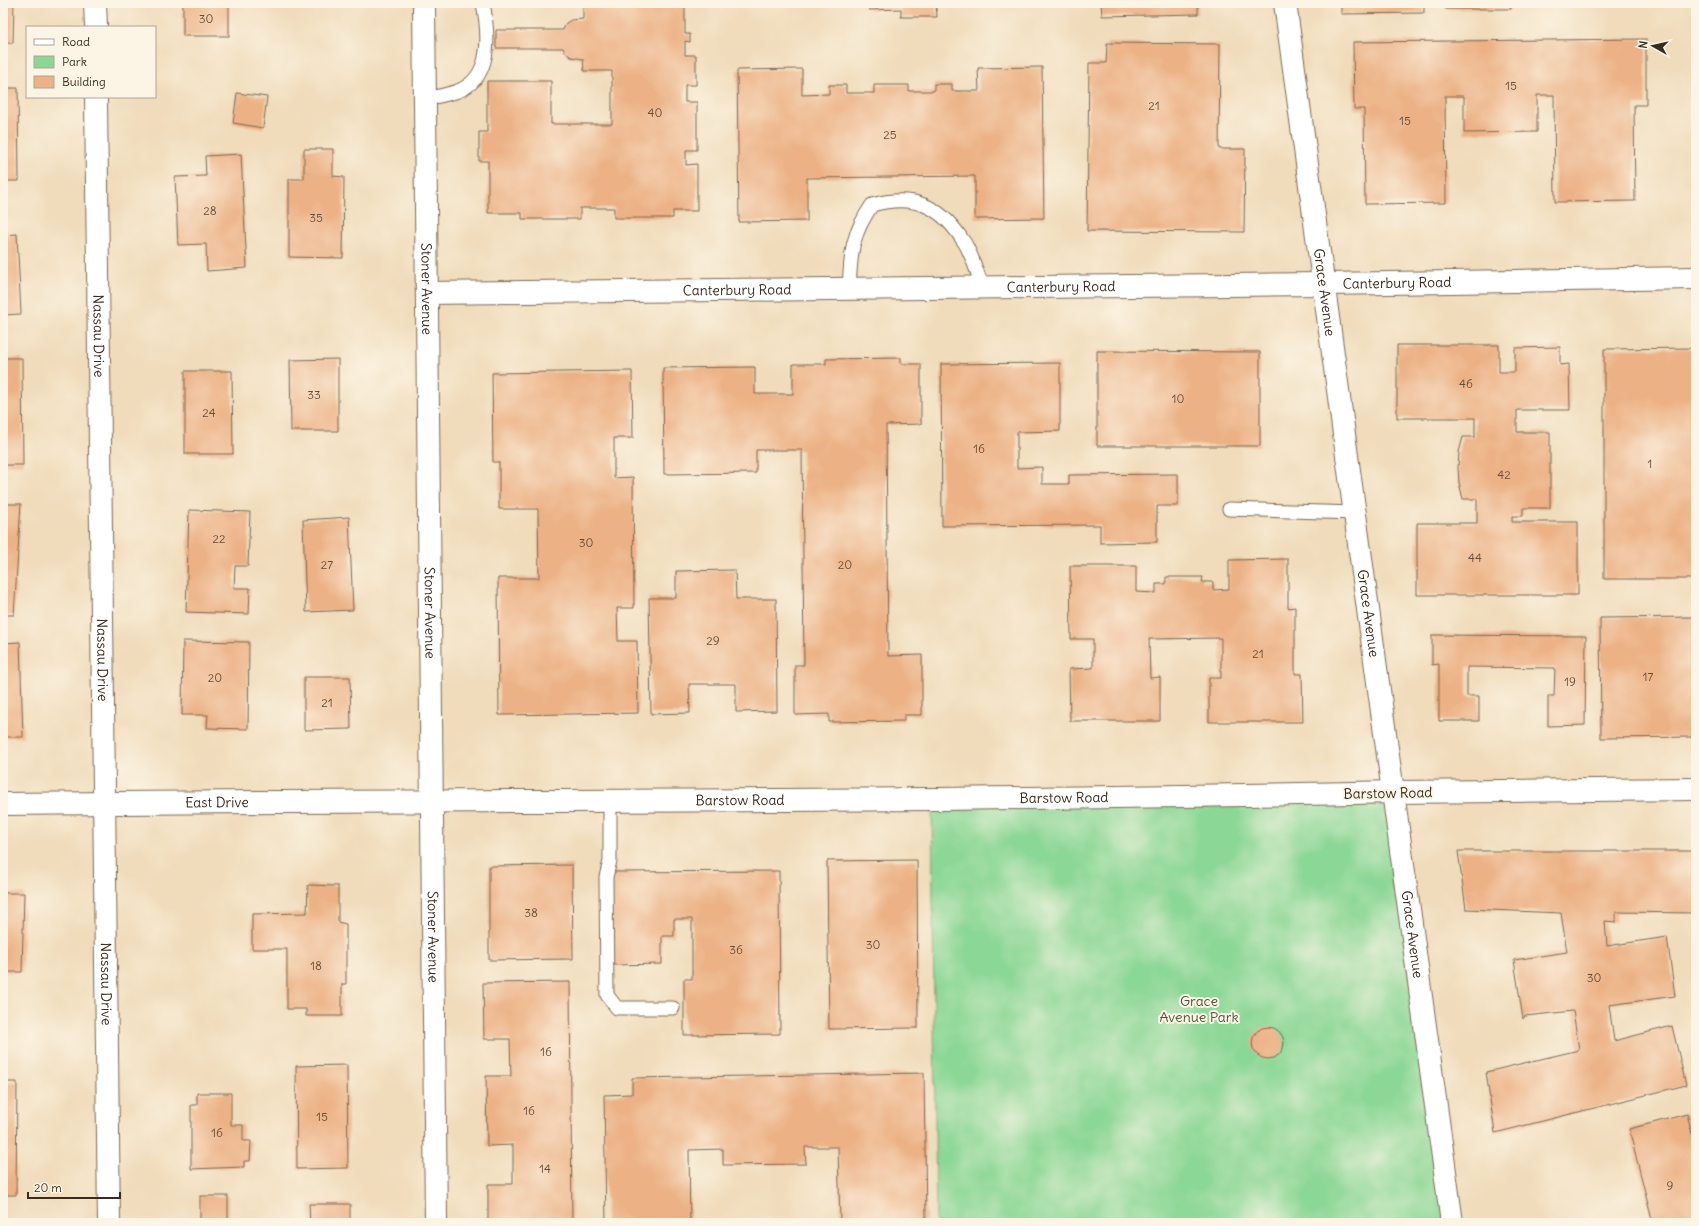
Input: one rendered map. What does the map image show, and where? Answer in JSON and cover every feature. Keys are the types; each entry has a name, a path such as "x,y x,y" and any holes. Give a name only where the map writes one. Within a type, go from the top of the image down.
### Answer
{"street":[{"path":"95,3 96,26"},
{"name":"Stoner Avenue","path":"424,3 436,1223"},
{"name":"Grace Avenue","path":"1285,3 1325,284 1452,1223"},
{"name":"Nassau Drive","path":"96,98 109,1223"},
{"name":"Canterbury Road","path":"427,293 1325,284 1696,278"},
{"name":"Barstow Road","path":"432,801 610,802 1696,789"},
{"name":"East Drive","path":"3,804 432,801"}],"lane":[{"path":"425,100 456,92 475,79 482,72 487,47 483,3"},
{"path":"849,289 851,252 859,224 872,205 892,200 910,200 927,205 945,219 963,239 983,287"},
{"path":"1229,510 1356,513"},
{"path":"610,802 610,861 606,877 607,995 617,1008 673,1008"}],"green space":[{"name":"Grace Avenue Park","path":"1394,792 1452,1223 936,1223 932,798"}],"building":[{"path":"3,3 14,3 13,43 3,43"},
{"path":"183,3 229,3 229,36 183,36"},
{"path":"583,3 685,3 685,34 690,34 690,42 685,41 685,55 696,55 696,85 685,85 685,102 697,102 697,150 686,150 686,165 697,164 697,211 673,211 673,218 614,218 614,208 580,208 580,219 522,219 522,213 488,213 488,161 479,161 479,132 487,132 487,81 551,81 551,124 612,124 612,71 584,71 583,59 571,57 563,48 496,48 496,30 563,30 566,23 571,20 583,19"},
{"path":"869,3 936,3 937,17 901,17 901,9 869,10"},
{"path":"1101,3 1198,3 1198,14 1102,16"},
{"path":"1341,3 1424,3 1424,13 1341,14"},
{"path":"1446,3 1511,3 1511,9 1446,9"},
{"path":"1646,39 1646,105 1634,105 1635,201 1555,202 1554,95 1537,95 1537,132 1464,133 1464,96 1445,96 1446,203 1365,204 1364,109 1354,109 1353,42"},
{"path":"1107,43 1220,44 1219,149 1245,149 1244,232 1087,231 1089,63 1106,63"},
{"path":"1042,67 1044,218 975,219 975,176 807,178 807,221 739,222 737,70 802,69 802,95 829,94 829,85 846,85 846,93 874,93 874,85 909,85 909,91 934,91 934,84 952,84 952,91 979,91 978,68"},
{"path":"3,88 18,88 19,181 3,181"},
{"path":"237,93 267,97 263,128 233,123"},
{"path":"304,149 333,149 333,176 344,177 343,258 289,257 289,179 304,179"},
{"path":"241,154 247,268 207,271 206,244 178,245 175,177 206,176 205,156"},
{"path":"17,234 21,314 3,315 3,235"},
{"path":"1397,345 1499,345 1499,372 1515,372 1515,348 1560,347 1560,365 1569,364 1570,410 1517,410 1517,432 1550,432 1550,508 1523,508 1523,516 1512,516 1512,522 1578,522 1578,595 1417,595 1417,523 1477,523 1477,499 1463,499 1459,483 1458,468 1459,452 1463,437 1475,437 1475,418 1397,418"},
{"path":"1696,348 1696,579 1604,579 1604,349"},
{"path":"1097,351 1260,352 1260,446 1097,446"},
{"path":"3,358 22,358 23,465 3,465"},
{"path":"901,358 901,364 921,364 921,424 886,425 888,656 922,655 922,715 904,715 904,721 829,722 829,714 795,715 795,665 804,665 802,450 756,450 756,473 664,474 663,368 755,367 755,394 793,394 793,364 826,364 826,359"},
{"path":"338,359 338,431 291,431 290,360"},
{"path":"1060,363 1060,431 1017,432 1017,468 1042,467 1042,484 1069,484 1069,475 1178,474 1178,506 1157,506 1157,542 1100,543 1100,525 942,526 941,364"},
{"path":"185,371 232,371 233,454 185,454"},
{"path":"632,371 633,438 614,438 614,478 633,477 634,608 617,608 618,641 637,641 638,713 499,715 498,578 539,578 538,509 499,509 499,462 493,462 492,373"},
{"path":"3,504 21,504 14,615 3,615"},
{"path":"189,510 250,512 248,566 235,566 234,588 250,588 249,614 186,612"},
{"path":"349,517 353,610 306,612 303,520"},
{"path":"1288,559 1288,608 1295,607 1295,674 1302,674 1303,722 1209,722 1209,678 1221,678 1221,638 1149,639 1150,678 1160,677 1160,721 1070,721 1069,669 1093,668 1093,639 1071,639 1070,566 1136,566 1136,592 1156,593 1156,584 1166,584 1166,577 1203,577 1202,582 1213,582 1213,590 1229,589 1229,560"},
{"path":"735,570 736,599 776,599 777,711 736,712 736,684 689,684 690,713 651,714 649,598 676,598 676,571"},
{"path":"1696,617 1696,737 1601,738 1600,618"},
{"path":"1432,635 1586,636 1585,725 1548,726 1548,696 1554,696 1555,668 1467,667 1467,696 1479,696 1479,721 1439,721 1439,664 1432,665"},
{"path":"183,641 249,642 248,729 207,728 208,715 182,715"},
{"path":"20,642 23,737 3,737 3,643"},
{"path":"304,677 350,677 351,729 304,730"},
{"path":"1458,851 1696,851 1696,913 1616,912 1616,922 1605,921 1607,946 1667,937 1675,996 1609,1005 1614,1041 1672,1026 1686,1085 1495,1133 1486,1072 1579,1050 1573,1011 1525,1016 1523,1019 1514,960 1567,952 1561,913 1466,909"},
{"path":"917,860 918,1028 829,1029 827,861"},
{"path":"572,865 573,959 489,960 489,866"},
{"path":"779,871 780,1034 684,1035 684,979 692,979 692,919 674,919 674,936 662,936 662,964 613,965 612,872"},
{"path":"308,885 338,886 338,922 346,924 346,984 342,984 342,1016 306,1016 306,1009 287,1009 287,949 252,949 252,914 307,913"},
{"path":"3,893 24,893 22,972 3,972"},
{"path":"570,982 572,1223 488,1223 488,1184 513,1184 513,1145 487,1146 486,1076 511,1076 510,1039 484,1039 483,983"},
{"path":"1265,1027 1271,1027 1280,1031 1284,1043 1280,1055 1271,1059 1265,1059 1256,1055 1252,1046 1252,1040 1256,1031"},
{"path":"347,1065 348,1168 297,1169 296,1066"},
{"path":"924,1073 926,1222 840,1223 838,1147 805,1147 806,1164 723,1165 723,1149 689,1150 690,1223 606,1223 604,1095 632,1094 632,1078"},
{"path":"3,1082 17,1082 16,1195 3,1195"},
{"path":"197,1093 231,1093 231,1125 243,1125 243,1141 251,1141 250,1161 244,1161 244,1167 191,1169 191,1105 197,1105"},
{"path":"1687,1114 1696,1149 1696,1223 1653,1223 1629,1129"},
{"path":"200,1196 228,1196 228,1223 200,1223"},
{"path":"309,1204 350,1204 350,1223 310,1223"}]}
